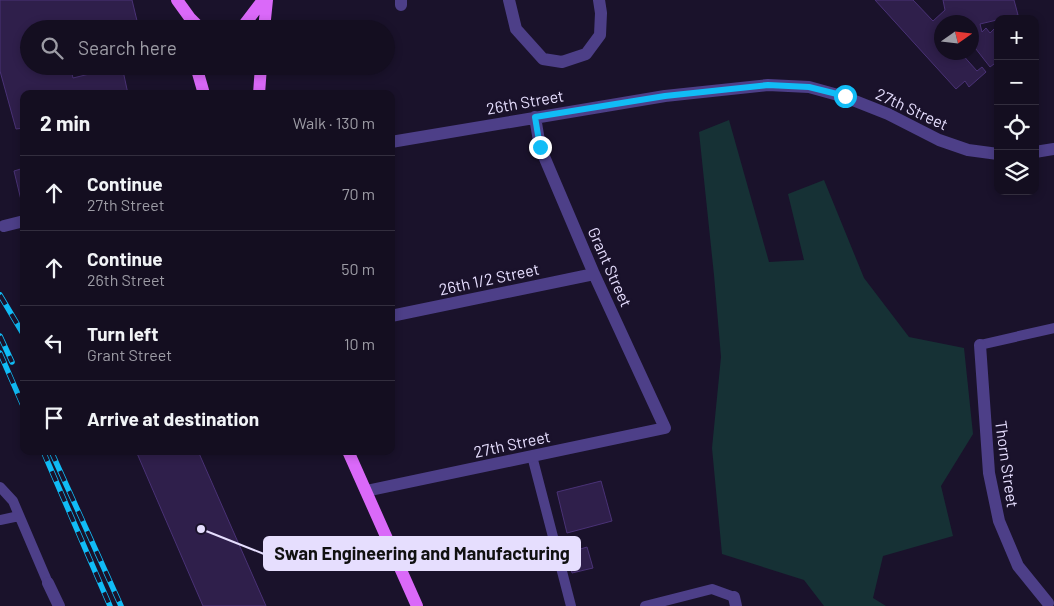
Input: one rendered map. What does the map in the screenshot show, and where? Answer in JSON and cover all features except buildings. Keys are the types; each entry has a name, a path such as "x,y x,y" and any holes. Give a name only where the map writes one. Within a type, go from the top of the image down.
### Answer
{"main road":[{"path":"177,0 183,20"},
{"path":"177,0 192,20"},
{"path":"248,20 263,0"},
{"path":"265,20 267,0"},
{"path":"199,75 203,90"},
{"path":"259,90 260,75"},
{"path":"350,455 417,606"}],"street":[{"path":"509,0 516,28 543,59 562,62 586,54 600,35 601,14 599,0"},
{"name":"27th Street","path":"665,96 768,85 809,87 845,96 888,114 939,140 968,150 994,153"},
{"name":"26th Street","path":"395,141 665,96"},
{"name":"Grant Street","path":"535,117 540,147 594,274 665,428"},
{"path":"1039,151 1054,149"},
{"path":"4,226 20,223"},
{"name":"26th 1/2 Street","path":"395,315 594,274"},
{"name":"Thorn Street","path":"980,345 989,472 999,521 1018,566 1050,600"},
{"name":"27th Street","path":"366,492 665,428"},
{"path":"48,583 58,606"}],"lane":[{"path":"980,345 1054,328"},
{"path":"532,456 571,606"},
{"path":"0,487 13,501 48,583"},
{"path":"0,520 19,516"},
{"path":"645,606 712,589 735,601"}],"green space":[{"path":"729,120 769,262 804,260 788,194 824,180 864,278 909,337 964,348 973,434 941,486 953,536 883,556 873,598 886,606 824,606 804,580 722,554 712,448 721,357 699,132"}],"railway":[{"path":"0,295 20,329"},
{"path":"0,336 12,362"},
{"path":"0,353 20,399"},
{"path":"45,455 110,606"},
{"path":"53,455 121,606"}],"place":[{"name":"Swan Engineering and Manufacturing","path":"201,529"}],"route":[{"path":"540,147 535,117 665,96 768,85 809,87 845,96"}]}
